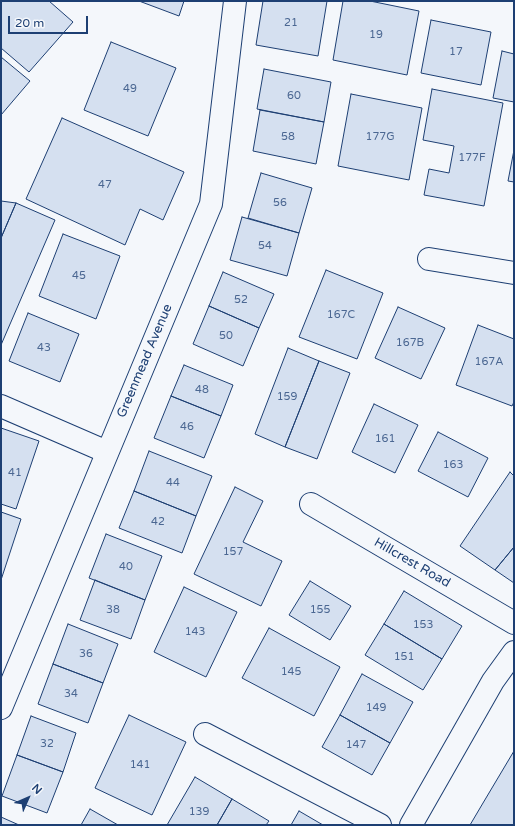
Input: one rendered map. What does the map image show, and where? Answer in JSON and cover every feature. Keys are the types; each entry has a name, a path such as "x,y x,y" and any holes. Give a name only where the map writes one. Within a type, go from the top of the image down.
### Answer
{"street":[{"name":"Greenmead Avenue","path":"1,708 211,204 235,1"},
{"path":"429,259 514,273"},
{"path":"1,406 107,452"},
{"name":"Hillcrest Road","path":"311,504 514,623"},
{"path":"411,825 493,681 514,652"},
{"path":"205,734 380,825"}],"building":[{"path":"1,1 49,1 73,22 29,72 1,48"},
{"path":"139,1 184,1 179,16"},
{"path":"263,1 327,1 318,56 256,45"},
{"path":"343,1 370,1 419,11 407,75 333,60"},
{"path":"431,20 491,32 481,85 421,73"},
{"path":"111,42 176,68 148,136 84,110"},
{"path":"502,51 514,54 514,102 493,98"},
{"path":"1,57 30,81 1,115"},
{"path":"264,69 331,82 324,122 257,109"},
{"path":"432,89 503,103 484,206 424,195 429,169 449,173 454,146 423,140"},
{"path":"351,94 422,108 409,180 338,166"},
{"path":"260,110 324,122 316,164 253,151"},
{"path":"62,118 184,172 163,220 140,209 125,245 26,199"},
{"path":"514,150 514,182 508,181"},
{"path":"261,173 312,188 299,233 248,218"},
{"path":"1,201 16,203 1,238"},
{"path":"16,203 55,220 1,345 1,238"},
{"path":"242,217 299,233 287,276 230,260"},
{"path":"63,234 120,256 96,319 39,296"},
{"path":"326,270 383,293 357,359 299,337"},
{"path":"223,272 274,294 259,328 209,306"},
{"path":"209,306 259,328 243,366 193,344"},
{"path":"398,307 445,328 421,379 375,358"},
{"path":"28,313 79,334 60,382 9,361"},
{"path":"478,325 514,339 514,402 512,406 456,385"},
{"path":"288,348 319,361 285,447 255,434"},
{"path":"319,361 350,373 317,459 285,447"},
{"path":"184,365 233,385 221,416 171,396"},
{"path":"171,396 221,416 204,458 154,438"},
{"path":"374,404 418,425 395,473 352,452"},
{"path":"1,428 39,441 16,509 1,504"},
{"path":"438,432 488,458 468,497 418,471"},
{"path":"149,451 212,476 196,516 134,491"},
{"path":"510,472 514,476 514,547 495,570 460,546"},
{"path":"235,487 263,501 243,542 282,561 261,606 194,574"},
{"path":"134,491 196,516 182,553 119,528"},
{"path":"1,512 21,519 1,580"},
{"path":"106,534 162,556 145,600 89,578"},
{"path":"514,547 514,583 495,570"},
{"path":"95,580 145,600 131,639 80,620"},
{"path":"310,581 351,606 330,640 289,615"},
{"path":"184,587 237,612 206,677 154,652"},
{"path":"404,591 462,626 442,659 384,624"},
{"path":"68,624 118,644 103,683 53,664"},
{"path":"384,624 442,659 423,690 365,655"},
{"path":"269,628 340,667 314,716 242,678"},
{"path":"53,664 103,683 88,723 38,704"},
{"path":"362,674 413,702 390,743 340,715"},
{"path":"129,715 186,742 152,815 95,788"},
{"path":"340,715 390,743 372,775 322,747"},
{"path":"31,716 76,733 63,772 17,755"},
{"path":"514,751 514,825 470,825 483,803"},
{"path":"17,755 63,772 47,813 2,796"},
{"path":"195,777 232,799 217,825 167,825"},
{"path":"232,799 269,821 266,825 217,825"},
{"path":"90,809 118,825 81,825"},
{"path":"299,811 323,825 291,825"},
{"path":"1,817 19,825 1,825"}]}
